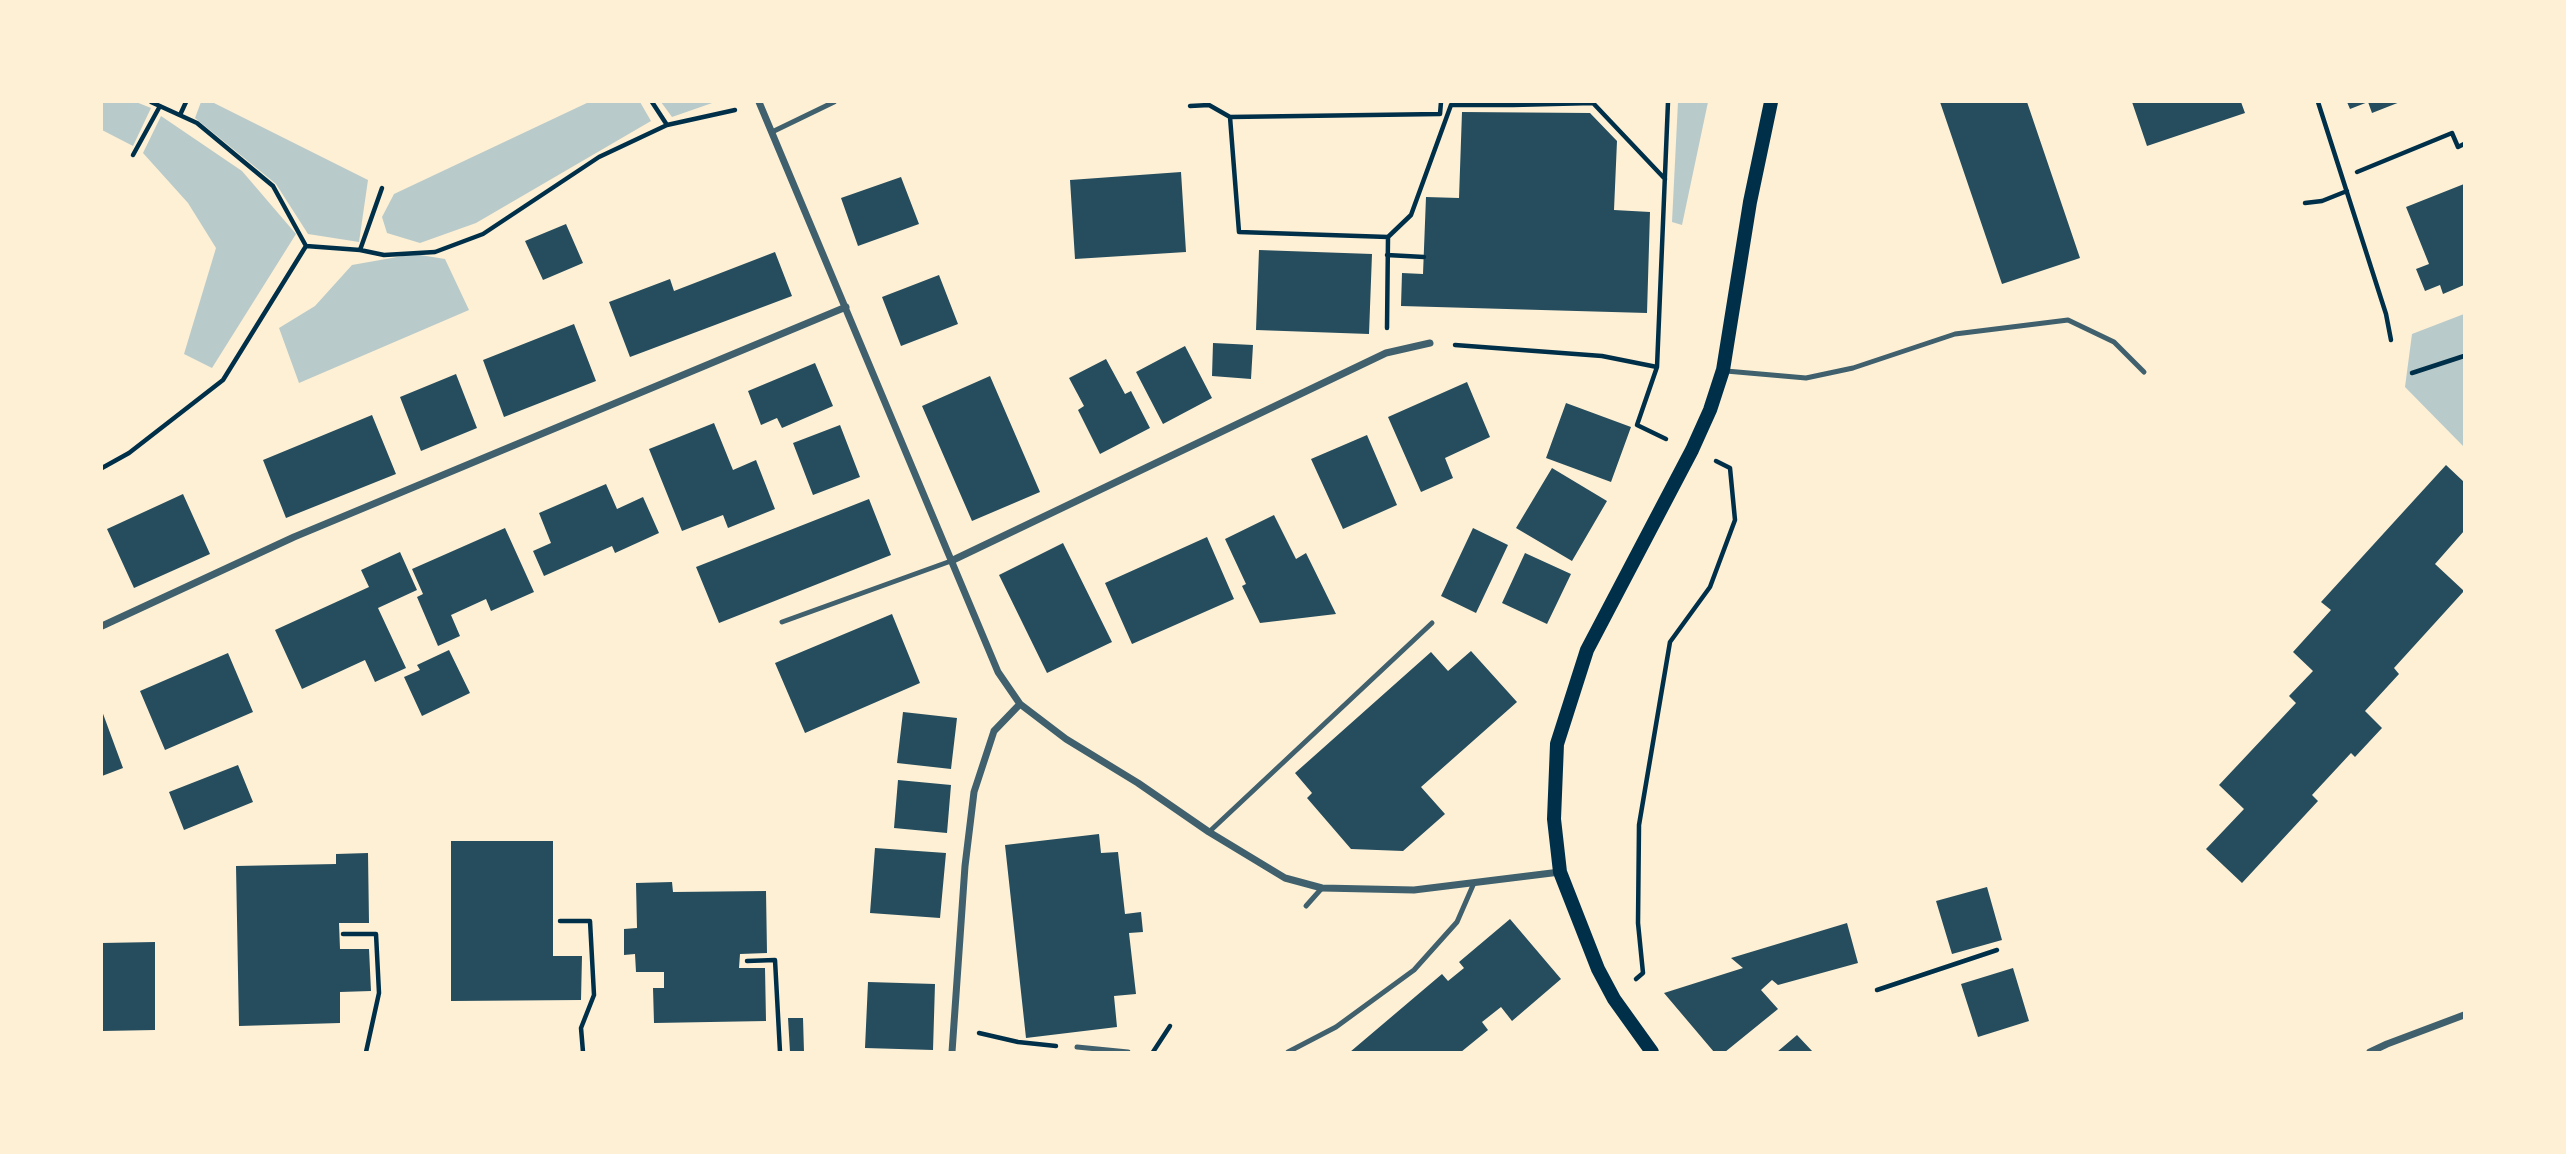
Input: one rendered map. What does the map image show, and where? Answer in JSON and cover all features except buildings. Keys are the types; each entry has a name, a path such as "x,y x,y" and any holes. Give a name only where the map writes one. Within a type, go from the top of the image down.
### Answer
{"main road":[{"path":"1652,1052 1614,999 1598,969 1560,872 1554,819 1557,744 1587,650 1710,411 1723,370 1750,202 1771,102"}],"street":[{"path":"760,103 998,672 1020,704 1066,739 1285,878 1322,888 1414,890 1560,872"},
{"path":"102,625 295,537 846,307"},
{"path":"951,561 1386,353 1430,343"},
{"path":"952,1052 965,866 974,792 994,731 1020,704"},
{"path":"2370,1052 2465,1015"}],"lane":[{"path":"772,132 834,102"},
{"path":"1723,370 1806,377 1853,368 1955,334 2068,320 2114,342 2144,373"},
{"path":"782,622 951,561"},
{"path":"1209,832 1432,623"},
{"path":"1288,1052 1336,1027 1414,970 1457,922 1474,883"},
{"path":"1306,906 1322,888"},
{"path":"1077,1048 1128,1052"}],"path":[{"path":"151,102 197,123 273,186 306,246"},
{"path":"180,116 186,102"},
{"path":"652,102 667,125"},
{"path":"1190,106 1209,105 1230,117 1440,114 1441,102"},
{"path":"1614,999 1643,973 1638,923 1639,825 1670,642 1710,587 1735,520 1730,468 1637,425 1657,367 1668,102"},
{"path":"2318,102 2386,314 2391,340"},
{"path":"306,246 383,254 435,252 482,234 598,157 667,125 760,103"},
{"path":"1386,353 1388,237 1411,215 1451,105 1593,103 1666,179"},
{"path":"133,155 160,106"},
{"path":"1230,117 1239,232 1388,237"},
{"path":"2357,172 2452,133 2458,147 2465,144"},
{"path":"360,250 382,188"},
{"path":"2305,203 2322,201 2347,191"},
{"path":"102,468 129,453 223,380 306,246"},
{"path":"1387,255 1424,257"},
{"path":"1430,343 1602,356 1657,367"},
{"path":"2412,373 2465,356"},
{"path":"560,921 590,921 594,995 581,1028 583,1052"},
{"path":"344,934 376,934 379,993 366,1052"},
{"path":"1877,990 1997,950"},
{"path":"747,961 775,960 780,1052"},
{"path":"1153,1052 1170,1026"},
{"path":"971,1031 1018,1042 1077,1048"}],"shaded area":[{"path":"102,102 136,102 151,108 133,146 102,130"},
{"path":"201,102 212,102 368,180 359,242 308,234 276,184 195,118"},
{"path":"589,102 640,102 651,121 476,223 420,243 387,233 382,217 394,194"},
{"path":"661,102 715,102 672,117"},
{"path":"1678,102 1708,102 1682,225 1672,222"},
{"path":"161,116 242,171 296,234 212,368 184,354 216,248 188,203 143,153"},
{"path":"414,254 445,259 469,310 299,383 279,328 315,306 352,265"},
{"path":"2464,314 2464,447 2405,387 2412,334"}]}
